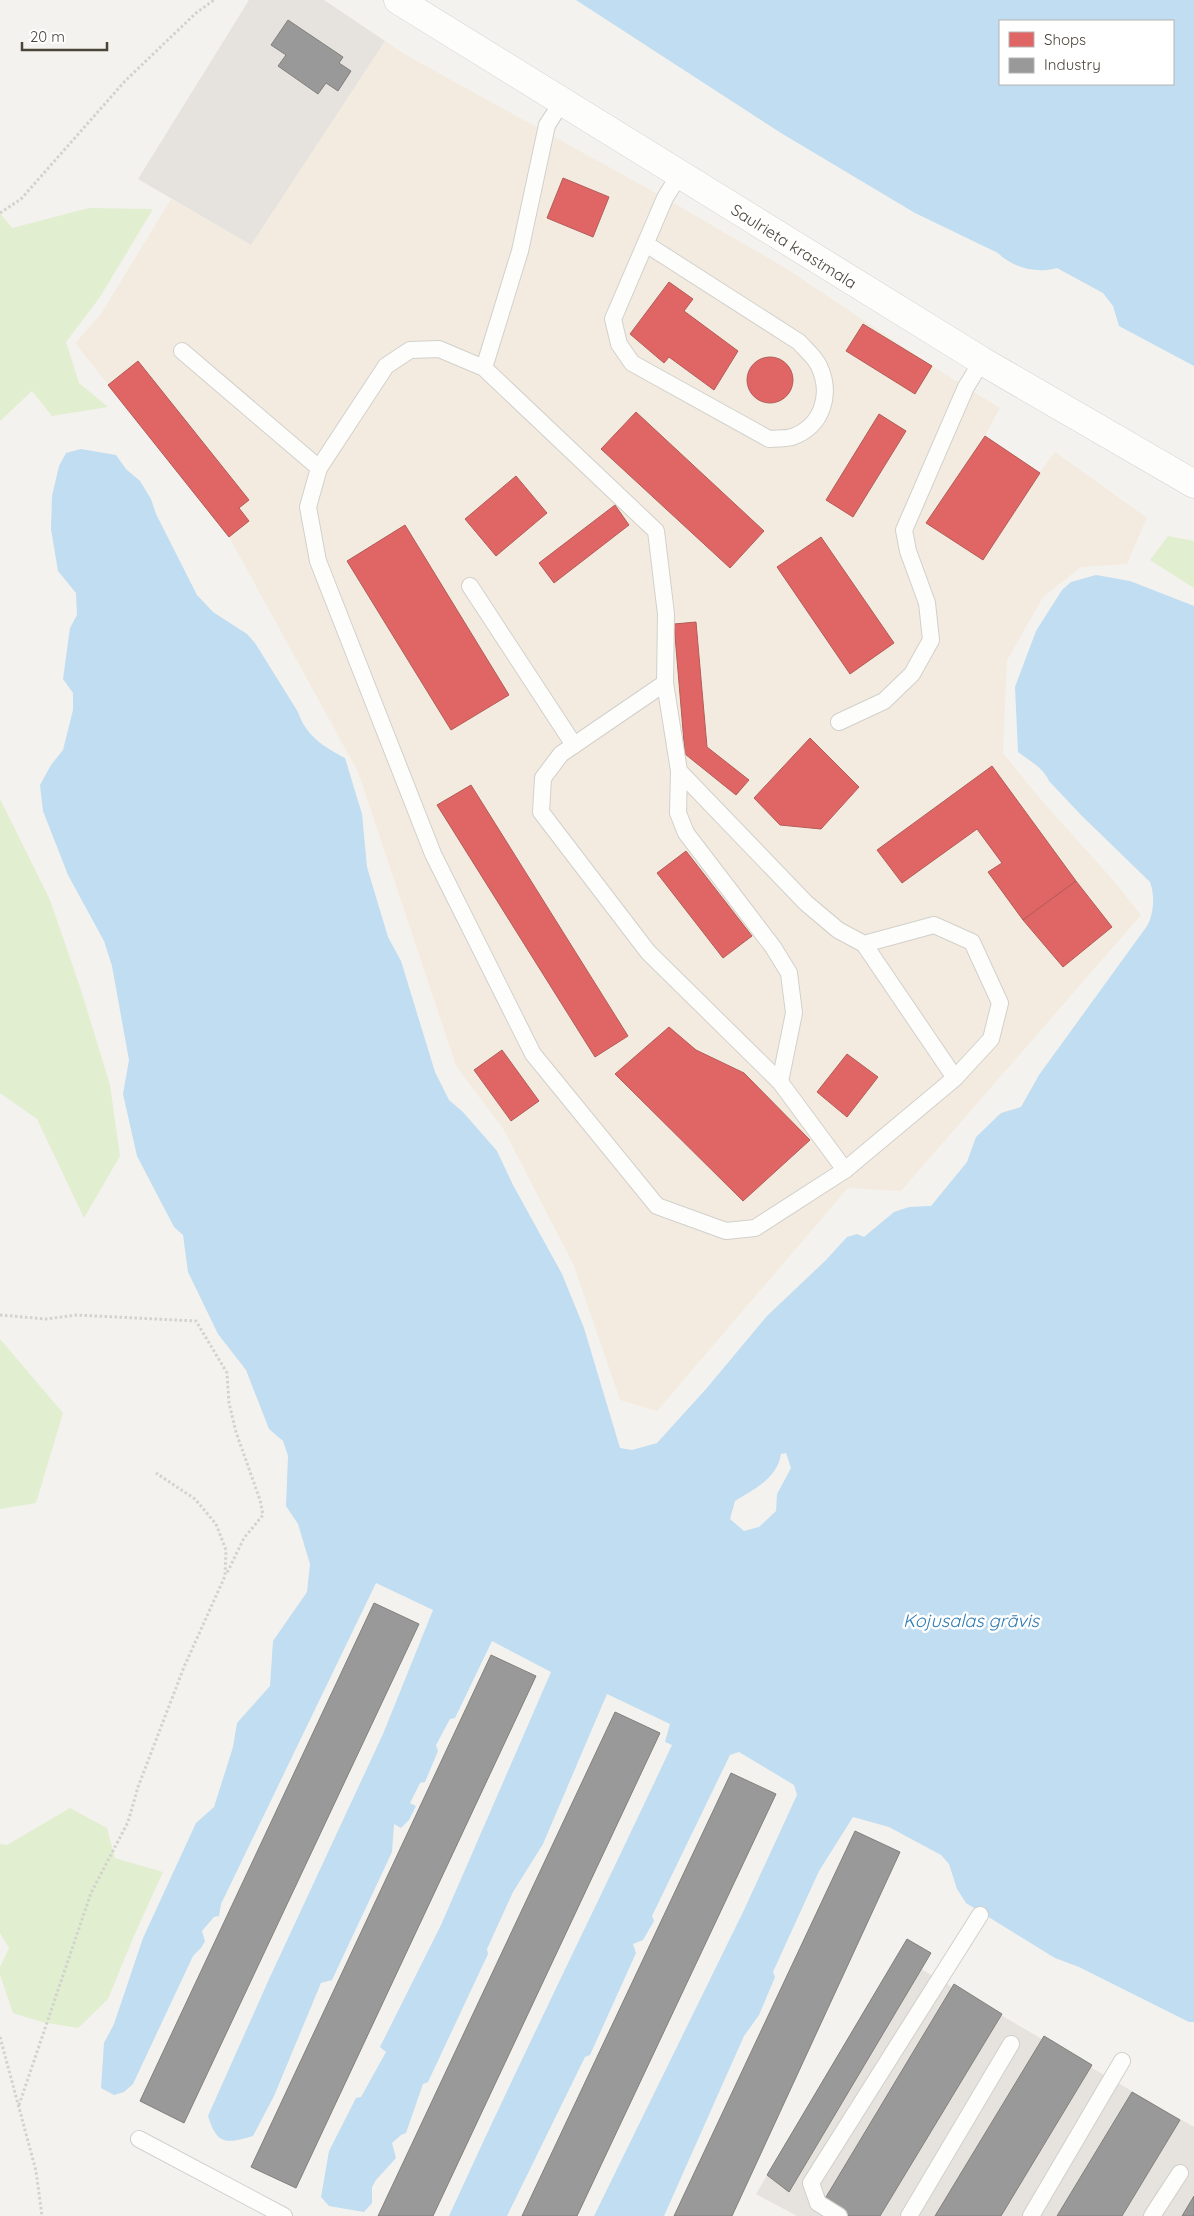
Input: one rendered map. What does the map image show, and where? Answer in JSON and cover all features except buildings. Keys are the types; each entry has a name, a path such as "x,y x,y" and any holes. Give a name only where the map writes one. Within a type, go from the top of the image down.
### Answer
{"street":[{"name":"Saulrieta krastmala","path":"398,0 982,361 1194,484"}],"lane":[{"path":"484,368 520,251 547,125 562,102"},
{"path":"646,244 799,342 818,365 825,385 823,410 810,428 791,438 769,439 632,363 619,344 613,319 666,198 679,175"},
{"path":"780,1082 794,1013 789,973 774,947 686,833 678,813 679,771 665,682 666,614 656,531 484,368 439,349 410,350 386,366 319,468 308,507 318,561 433,854 533,1054 657,1206 726,1231 755,1228 845,1170 955,1078 991,1039 1000,1003 972,942 934,925 864,944"},
{"path":"182,351 319,468"},
{"path":"839,722 884,701 912,674 931,640 928,603 908,551 904,530 966,387 982,361"},
{"path":"470,586 574,745"},
{"path":"665,682 561,754 543,778 541,812 648,952 780,1082 845,1170"},
{"path":"679,771 806,903 838,930 864,944 955,1078"},
{"path":"839,2216 818,2203 811,2183 980,1915"},
{"path":"909,2216 1011,2044"},
{"path":"1031,2216 1122,2061"},
{"path":"139,2139 284,2216"},
{"path":"1152,2216 1180,2173"}],"path":[{"path":"0,213 21,199 125,81 196,14 214,0"},
{"path":"0,1315 46,1319 77,1315 196,1321 227,1373 229,1403 236,1432 260,1500 263,1515 244,1538 225,1576 184,1667 138,1787 128,1822 90,1893 19,2105"},
{"path":"156,1473 195,1498 216,1524 226,1550 225,1576"},
{"path":"0,2037 36,2172 42,2216"}],"shaded area":[{"path":"249,0 324,0 385,41 251,245 138,179"},
{"path":"385,41 406,55 665,198 787,269 932,366 1000,408 985,436 1040,472 1055,452 1147,518 1127,564 1081,567 1043,597 1007,660 1003,753 1141,915 901,1191 848,1188 657,1411 620,1400 574,1266 504,1130 456,1066 358,772 229,537 75,343 101,314 171,199 251,245"},
{"path":"897,1955 1194,2127 1194,2216 797,2216 756,2194"}],"green space":[{"path":"89,208 153,209 100,297 66,342 79,383 108,407 52,416 32,391 0,421 0,213 12,228"},
{"path":"1168,536 1194,541 1194,588 1150,560"},
{"path":"0,799 50,900 80,987 110,1085 120,1156 84,1218 37,1119 0,1093"},
{"path":"0,1339 63,1413 36,1503 0,1509"},
{"path":"70,1808 107,1828 115,1858 163,1872 108,1999 78,2028 42,2022 13,2013 0,1975 0,1967 9,1948 0,1933 0,1844 7,1845"}],"water":[{"path":"576,0 1194,0 1194,366 1119,326 1113,306 1103,293 1057,268 1033,270 1018,266 998,253 915,213 781,133"},
{"name":"Kojusalas grāvis","path":"81,449 116,455 126,469 140,481 151,499 156,514 197,595 213,612 247,634 255,643 306,728 323,745 345,758 362,814 367,867 388,937 401,961 435,1072 449,1100 463,1112 497,1151 513,1185 562,1274 584,1328 620,1448 632,1450 657,1443 706,1389 767,1316 826,1260 847,1237 857,1234 864,1237 894,1212 909,1207 931,1206 967,1162 976,1137 1001,1113 1021,1107 1039,1075 1147,926 1153,904 1150,882 1081,815 1049,781 1040,768 1018,752 1015,687 1036,631 1062,590 1071,582 1096,575 1130,581 1194,606 1194,2022 1189,2022 1079,1967 1055,1958 966,1903 957,1889 949,1864 941,1855 889,1827 853,1817 819,1871 773,1972 775,1977 759,2015 744,2036 664,2216 594,2216 744,1910 797,1795 794,1785 739,1752 730,1755 652,1916 654,1921 643,1940 633,1944 636,1953 590,2055 585,2057 507,2216 449,2216 672,1745 665,1742 670,1724 607,1694 543,1844 513,1892 487,1949 488,1954 428,2082 423,2084 406,2133 392,2143 396,2158 372,2187 372,2203 364,2212 329,2206 321,2197 329,2151 356,2098 361,2097 386,2052 380,2047 441,1925 551,1672 492,1641 455,1718 450,1719 436,1745 438,1751 425,1782 420,1783 410,1803 416,1806 409,1820 401,1828 394,1824 392,1852 332,1980 321,1983 274,2096 253,2136 229,2141 224,2140 219,2137 211,2126 208,2116 270,1977 383,1734 433,1610 376,1583 221,1904 219,1916 214,1917 202,1931 205,1941 193,1956 133,2084 124,2092 114,2095 101,2088 104,2043 114,2024 143,1938 196,1823 214,1807 233,1747 237,1723 270,1686 273,1641 307,1592 310,1564 298,1524 286,1506 288,1456 283,1441 269,1429 246,1370 218,1334 188,1272 183,1235 174,1227 137,1156 123,1094 129,1060 112,966 104,941 68,875 43,811 40,785 51,765 63,750 73,710 73,693 63,679 70,628 77,615 76,593 58,571 51,529 52,496 59,466 66,453","holes":["786,1453 791,1468 777,1494 776,1511 759,1527 744,1531 730,1519 735,1501 770,1477 779,1463 781,1454"]}]}
